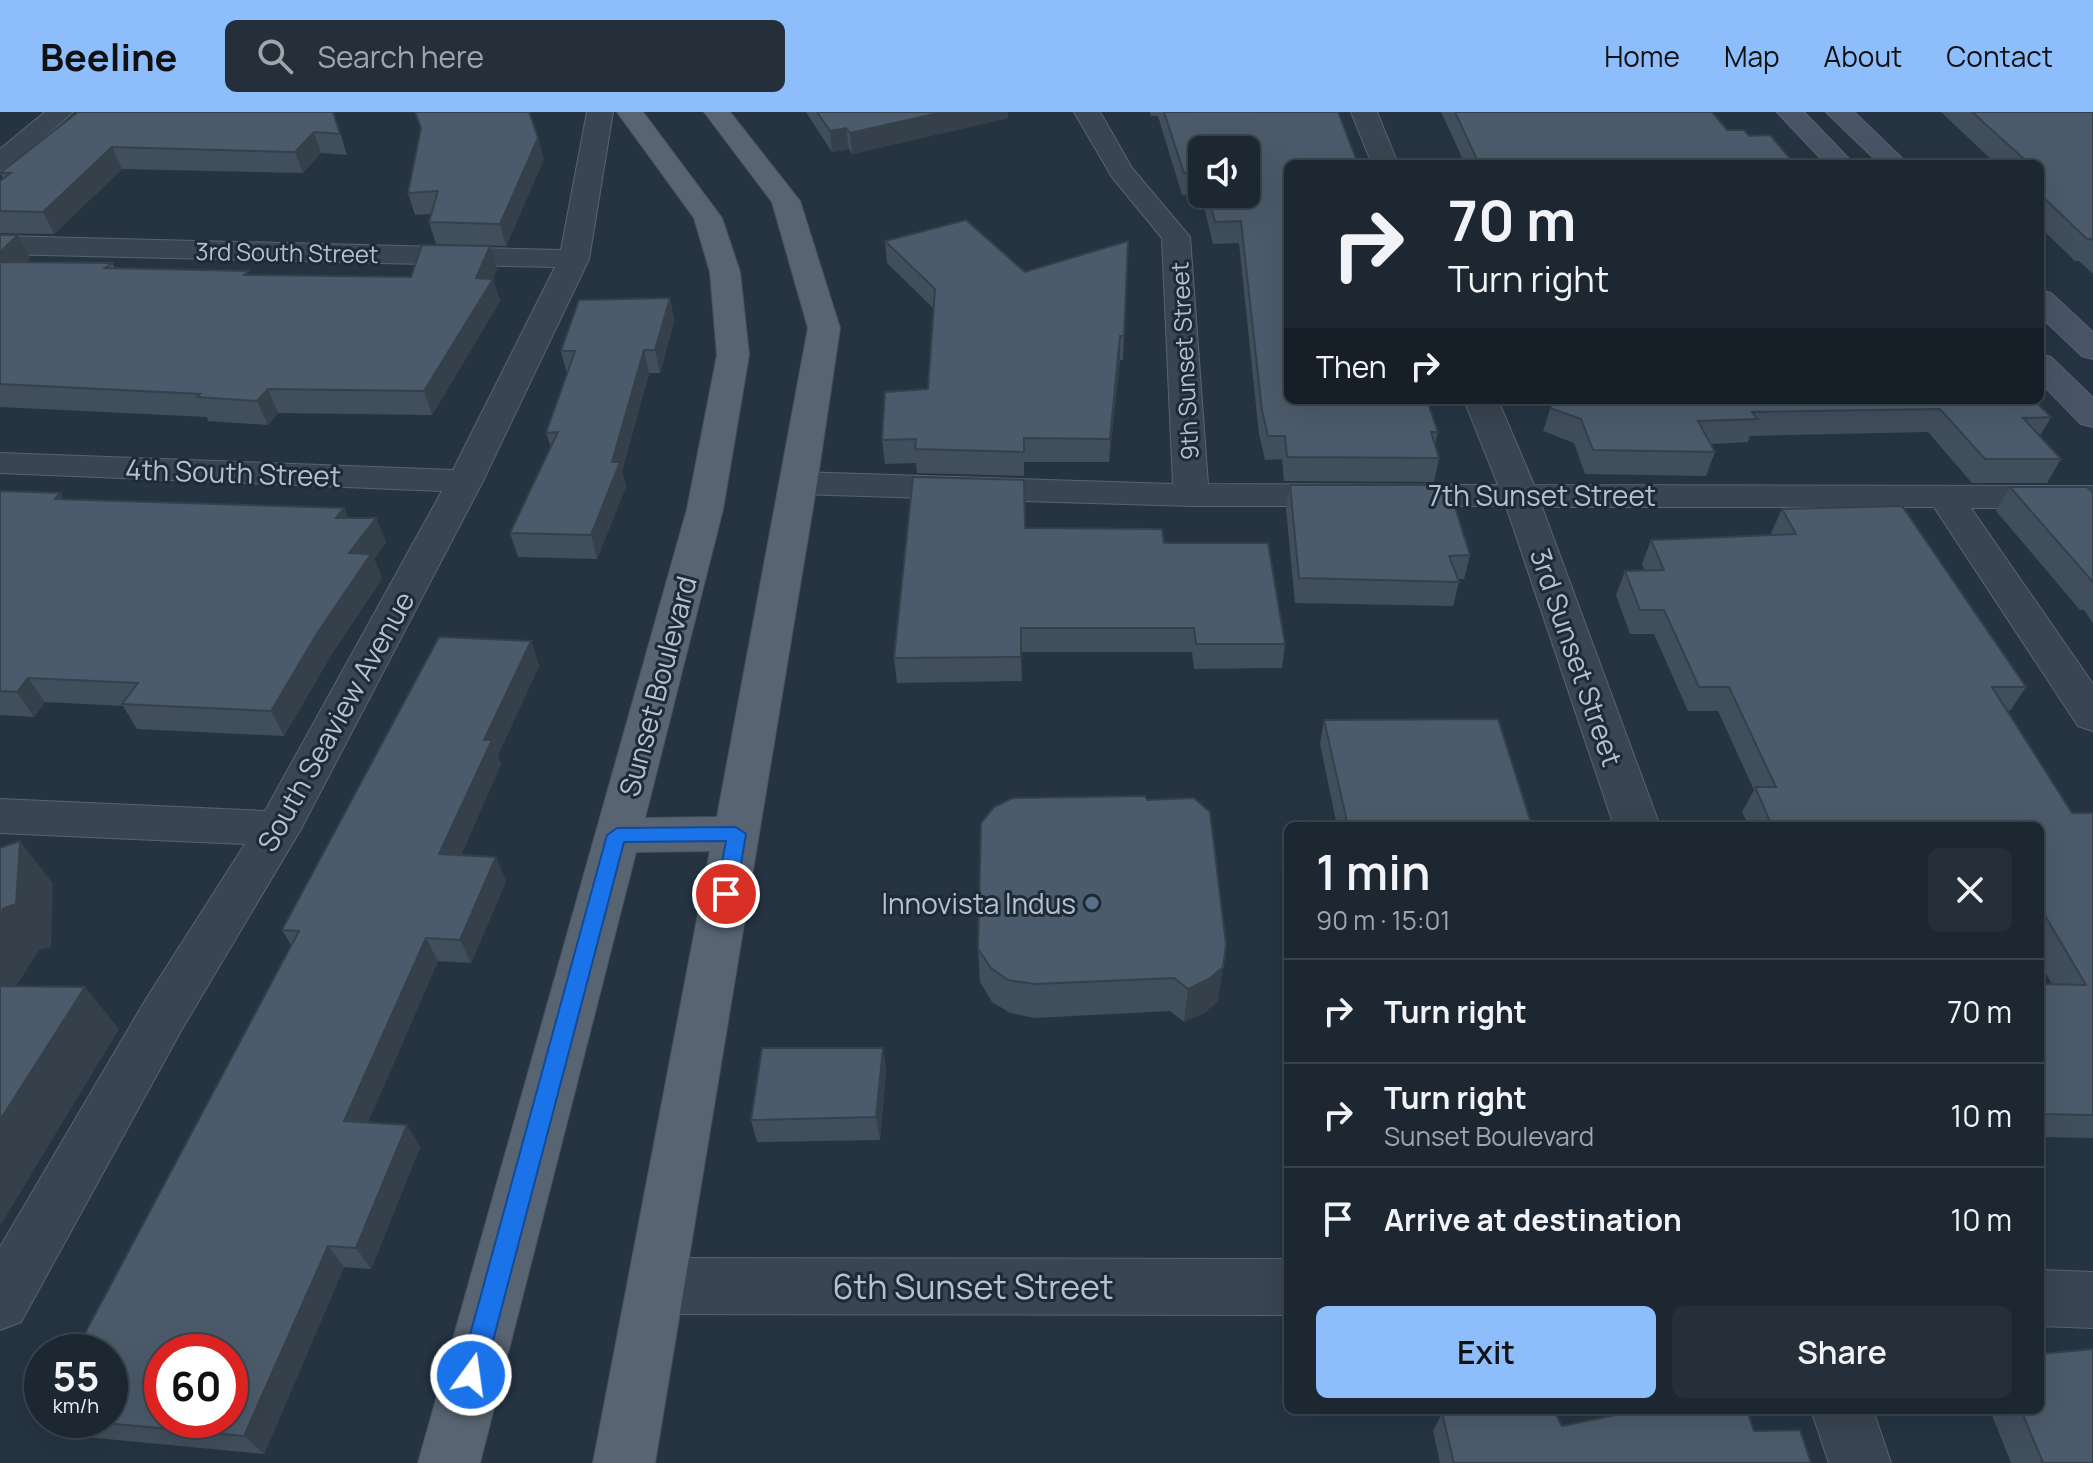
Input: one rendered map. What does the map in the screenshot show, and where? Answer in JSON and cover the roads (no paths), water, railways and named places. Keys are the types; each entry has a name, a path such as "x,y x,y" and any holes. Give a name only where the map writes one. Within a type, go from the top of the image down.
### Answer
{"main road":[{"name":"Sunset Boulevard","path":"449,1463 705,509 733,355 725,272 708,218 630,112"},
{"path":"624,1463 658,1286 824,328 786,201 717,112"},
{"path":"617,835 736,834"}],"street":[{"path":"0,131 26,112"},
{"path":"0,162 60,112"},
{"name":"South Seaview Avenue","path":"0,1302 164,1014 278,829 465,481 574,259 600,112"},
{"name":"9th Sunset Street","path":"1087,112 1121,171 1176,237 1191,495"},
{"path":"1364,112 1383,160"},
{"path":"1790,112 1837,160"},
{"path":"1839,112 1891,160"},
{"name":"3rd South Street","path":"0,245 574,259"},
{"path":"2044,303 2093,349"},
{"path":"2044,368 2093,417"},
{"name":"3rd Sunset Street","path":"1483,404 1520,495 1636,822"},
{"name":"4th South Street","path":"0,463 465,481"},
{"name":"7th Sunset Street","path":"799,483 1191,495 2093,497"},
{"path":"1946,498 2093,716"},
{"path":"0,816 278,829"},
{"name":"6th Sunset Street","path":"658,1286 1284,1287"},
{"path":"2044,1298 2093,1300"},
{"path":"1843,1414 1860,1463"}],"place":[{"name":"Innovista Indus","path":"1092,903"}]}
